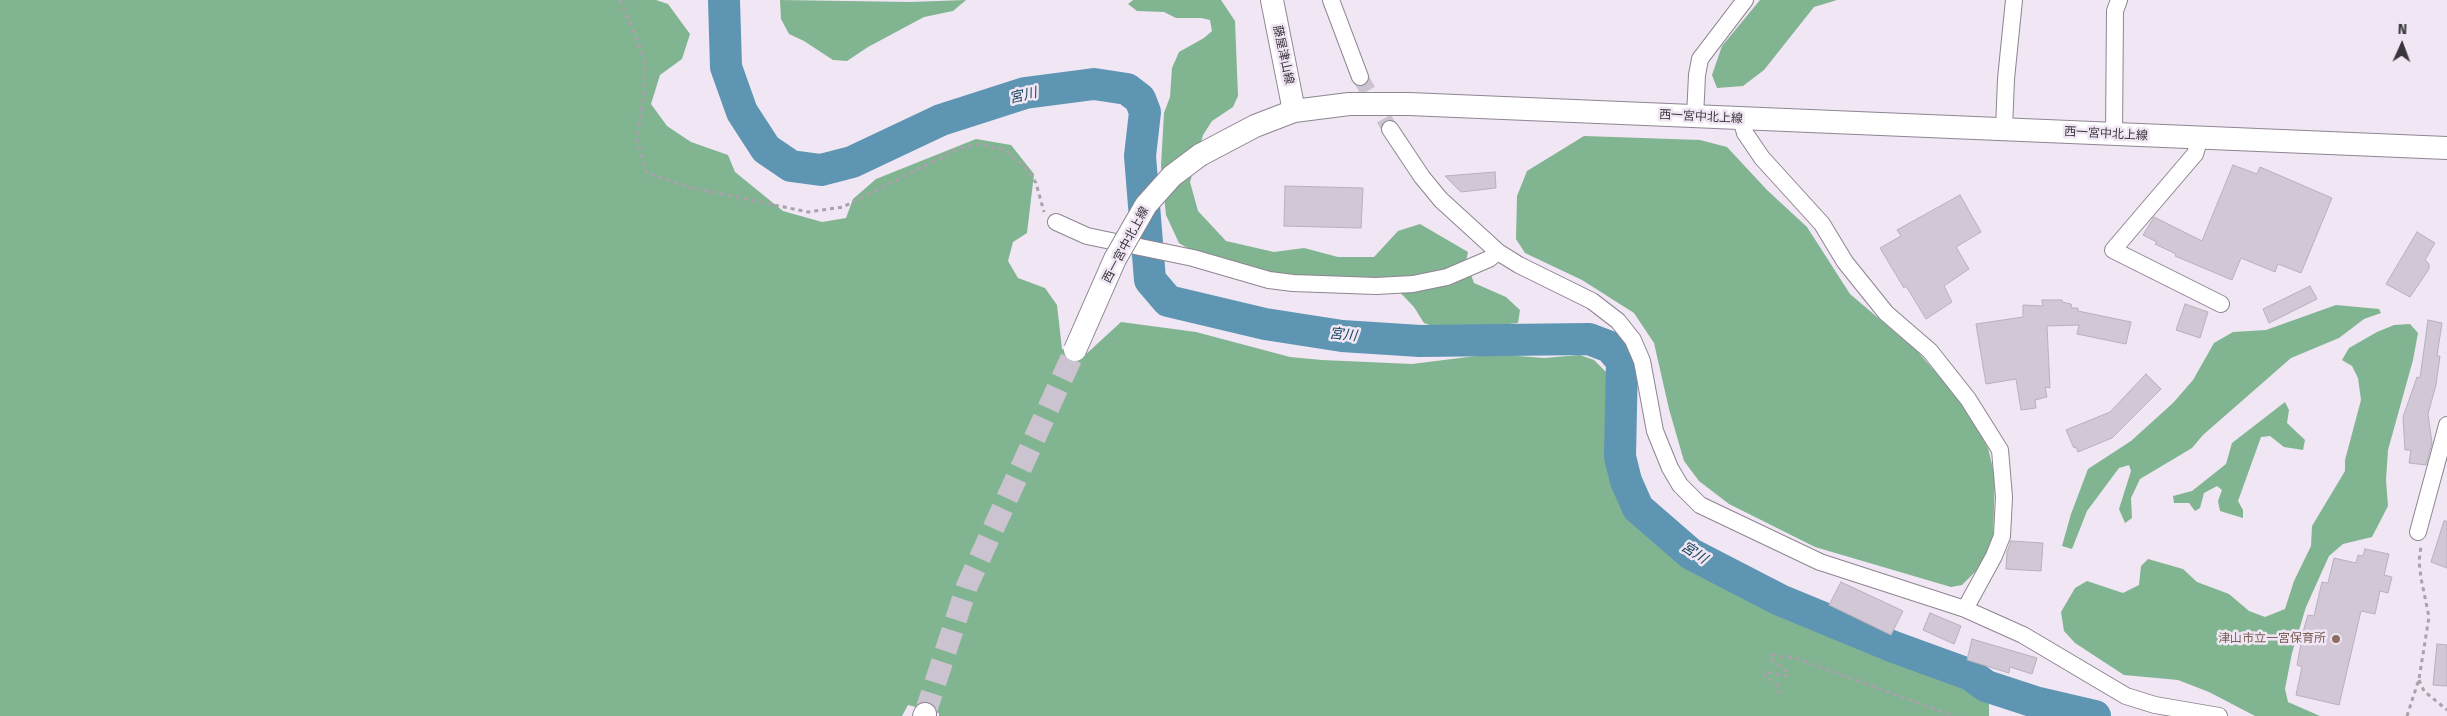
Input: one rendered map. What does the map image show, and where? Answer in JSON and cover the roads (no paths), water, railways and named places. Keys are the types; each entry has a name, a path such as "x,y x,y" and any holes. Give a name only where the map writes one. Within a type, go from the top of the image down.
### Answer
{"main road":[{"name":"藤屋津山線","path":"1272,0 1294,111"},
{"name":"西一宮中北上線","path":"1075,350 1115,259 1146,205 1172,176 1200,155 1255,126 1294,111 1349,104 1409,104 2447,148"}],"street":[{"path":"1331,0 1360,77"},
{"path":"1695,117 1697,75 1700,59 1745,0"},
{"path":"2004,129 2006,78 2014,0"},
{"path":"2114,135 2115,11 2119,0"},
{"path":"1742,119 1745,132 1762,158 1822,224 1845,262 1886,313 1930,351 1968,399 2000,450 2004,497 2002,536 1991,563 1965,609"},
{"path":"1390,130 1441,200 1498,252 1519,265 1592,301 1623,327 1633,340 1642,361 1655,432 1670,468 1680,484 1700,504 1820,562 1965,609 2023,635 2126,696 2155,705 2219,716"},
{"path":"2200,138 2195,154 2113,250 2221,304"},
{"path":"1056,222 1087,236 1193,258 1269,280 1376,286 1413,284 1447,277 1489,259 1498,252"},
{"path":"2418,532 2447,425"}],"waterway":[{"name":"宮川","path":"724,0 726,67 742,112 766,149 791,166 821,170 852,162 941,120 1025,93 1094,84 1127,89 1140,99 1145,112 1140,156 1150,280 1168,301 1265,324 1342,336 1420,341 1589,339 1610,347 1622,361 1620,457 1626,481 1638,508 1691,554 1780,600 1894,647 1971,675 1986,686 2035,702 2095,716"}],"tunnel":[{"path":"1360,77 1390,129"},
{"path":"925,714 967,586 1075,350"}],"place":[{"name":"津山市立一宮保育所","path":"2336,639"}]}
